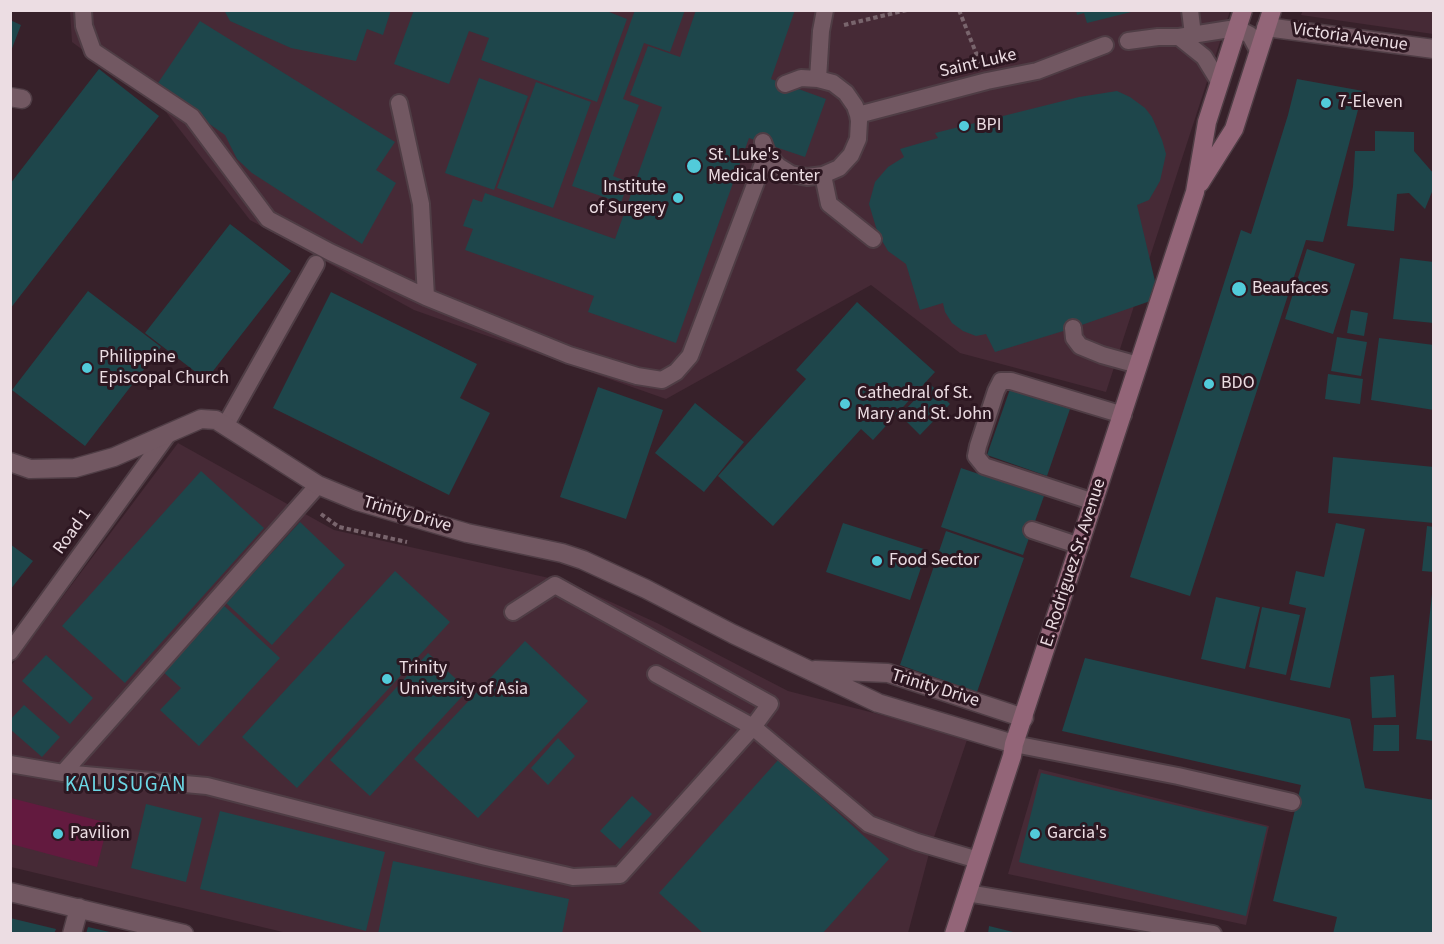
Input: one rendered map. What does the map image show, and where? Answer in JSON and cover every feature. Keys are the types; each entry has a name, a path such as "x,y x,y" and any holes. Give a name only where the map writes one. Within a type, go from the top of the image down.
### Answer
{"main road":[{"name":"E. Rodriguez Sr. Avenue","path":"954,933 1195,192 1207,122 1243,10"},
{"name":"E. Rodriguez Sr. Avenue","path":"1195,192 1234,129 1269,19"}],"street":[{"name":"Victoria Avenue","path":"1269,19 1434,49"},
{"name":"Trinity Drive","path":"10,462 30,469 75,468 114,457 201,419 216,420 318,485 357,501 467,533 562,553 583,560 878,703 1014,744"},
{"name":"Trinity Drive","path":"807,670 888,673 1024,718"},
{"path":"10,892 184,933"},
{"path":"72,933 79,908"}],"lane":[{"path":"83,10 84,26 93,51 192,117 268,219 330,252 426,297 569,355 637,376 662,380 676,372 690,356 765,148 778,165 791,174 807,177 823,175 839,168 851,155 858,139 859,121 855,106 846,93 833,83 801,78 785,84"},
{"path":"818,79 821,31 825,10"},
{"path":"1190,10 1186,36 1204,57 1220,83"},
{"path":"1128,41 1186,36 1236,28 1250,35 1258,50"},
{"name":"Saint Luke","path":"858,115 987,81 1037,71 1105,45"},
{"path":"399,103 421,204 426,297"},
{"path":"823,175 829,204 873,239"},
{"path":"225,426 316,264"},
{"path":"1073,328 1074,338 1080,346 1138,365"},
{"path":"1094,502 984,466 976,456 996,391 1001,381 1011,381 1122,416"},
{"name":"Road 1","path":"10,652 168,434"},
{"path":"63,773 318,485"},
{"path":"1032,530 1080,546"},
{"path":"10,764 63,773 207,786 573,878 620,874 753,727 771,704 555,585 513,612"},
{"path":"656,674 753,727 869,824 978,861"},
{"path":"1014,744 1179,776 1292,802"},
{"path":"967,893 1213,933"}],"path":[{"path":"821,31 907,10"},
{"path":"959,10 987,81"}],"shaded area":[{"path":"1303,10 1433,11 1433,34 1301,15"},
{"name":"St. Luke's Medical Center","path":"70,11 1230,11 1106,392 960,353 871,285 666,399 414,310 250,220 166,112 72,42"},
{"name":"Trinity University of Asia","path":"178,443 334,530 567,582 657,623 788,691 968,737 931,846 908,933 287,933 11,867 10,667"},
{"path":"1039,769 1269,826 1246,925 1008,874"},
{"name":"Pavilion","path":"11,798 108,823 97,867 11,844"}],"building":[{"path":"224,10 391,10 383,35 367,29 356,61 291,48 230,21"},
{"path":"414,10 604,10 627,19 597,102 481,60 489,38 469,31 449,84 394,64"},
{"path":"635,10 685,10 670,52 644,43 623,99 639,105 613,176 628,182 621,203 572,186"},
{"name":"Institute of Surgery","path":"696,10 795,10 771,79 826,99 805,157 749,138 676,343 588,312 594,296 465,250 473,229 463,226 473,199 482,202 485,193 615,239 662,107 630,95 648,46 680,57"},
{"path":"1076,10 1135,11 1087,23 1084,13 1077,15"},
{"path":"10,20 21,25 11,51 10,51"},
{"path":"200,21 395,142 376,170 396,183 362,244 252,173 237,159 225,135 156,86"},
{"path":"99,69 159,116 10,309 10,184"},
{"path":"479,78 528,96 494,190 445,173"},
{"path":"1297,79 1363,91 1323,242 1306,240 1190,596 1130,577 1241,230 1251,234"},
{"path":"536,82 591,102 553,208 497,188"},
{"path":"1117,91 1145,108 1152,117 1166,154 1160,181 1149,200 1137,205 1159,298 995,352 986,334 976,336 952,323 945,312 943,303 920,310 906,264 888,251 878,234 869,204 875,182 888,167 904,157 900,149 938,138 935,133 1079,97"},
{"path":"1375,131 1414,132 1414,151 1434,174 1434,187 1425,209 1409,193 1397,194 1394,231 1347,226 1355,151 1375,151"},
{"path":"230,224 291,271 206,380 145,333"},
{"path":"1307,249 1355,264 1333,334 1285,319"},
{"path":"1400,258 1434,262 1434,323 1393,319"},
{"name":"Philippine Episcopal Church","path":"88,291 161,347 85,446 12,390"},
{"path":"331,292 477,364 460,398 490,413 449,495 273,408"},
{"name":"Cathedral of St. Mary and St. John","path":"857,302 935,372 873,440 861,429 773,526 718,476 806,379 796,370"},
{"path":"1351,310 1368,313 1364,336 1347,333"},
{"path":"1337,337 1367,342 1361,376 1331,371"},
{"path":"1379,338 1434,345 1434,410 1371,400"},
{"path":"1328,374 1363,379 1360,404 1325,399"},
{"path":"930,384 950,404 920,435 900,415"},
{"path":"598,387 663,410 626,519 560,497"},
{"path":"1010,389 1070,409 1047,476 987,455"},
{"path":"695,403 744,442 704,492 655,453"},
{"path":"1333,457 1434,467 1434,523 1328,513"},
{"path":"961,468 1044,496 1023,555 941,527"},
{"path":"201,471 264,528 125,683 62,626"},
{"path":"300,522 345,565 272,645 226,603"},
{"name":"Food Sector","path":"843,523 927,550 910,600 826,572"},
{"path":"1336,523 1365,529 1330,688 1290,680 1306,608 1289,604 1296,571 1324,577"},
{"path":"1427,526 1434,527 1434,572 1422,571"},
{"path":"946,531 1024,558 977,692 900,665"},
{"path":"10,544 33,561 10,590"},
{"path":"395,571 450,622 297,788 242,737"},
{"path":"1432,594 1434,594 1434,741 1416,739"},
{"path":"1216,597 1260,607 1245,669 1201,659"},
{"path":"221,603 280,658 199,746 160,710 181,688 160,669"},
{"path":"1262,607 1300,615 1286,675 1249,667"},
{"path":"525,641 588,701 478,818 414,759"},
{"path":"428,653 468,690 370,796 330,760"},
{"path":"46,655 93,698 70,724 22,681"},
{"path":"1085,658 1350,719 1365,788 1434,800 1434,934 1333,934 1337,917 1273,901 1301,785 1062,731"},
{"path":"1394,675 1396,717 1372,718 1370,677"},
{"path":"24,705 60,737 42,757 10,729 10,720"},
{"path":"1374,725 1399,725 1399,751 1373,751"},
{"path":"558,738 575,756 548,785 531,768"},
{"path":"779,759 889,859 822,934 704,934 659,893"},
{"path":"1041,773 1267,827 1246,916 1019,862"},
{"path":"632,796 652,814 620,849 600,831"},
{"path":"146,804 202,818 186,882 131,868"},
{"path":"220,811 385,852 366,931 200,889"},
{"path":"393,861 569,899 562,934 378,934"},
{"path":"10,918 56,929 54,934 10,934"},
{"path":"989,926 1013,932 1013,934 988,934"},
{"path":"88,927 114,933 114,934 86,934"}],"place":[{"name":"7-Eleven","path":"1326,103"},
{"name":"BPI","path":"964,126"},
{"name":"St. Luke's Medical Center","path":"694,166"},
{"name":"Institute of Surgery","path":"678,198"},
{"name":"Beaufaces","path":"1239,289"},
{"name":"Philippine Episcopal Church","path":"87,368"},
{"name":"BDO","path":"1209,384"},
{"name":"Cathedral of St. Mary and St. John","path":"845,404"},
{"name":"Food Sector","path":"877,561"},
{"name":"Trinity University of Asia","path":"387,679"},
{"name":"Pavilion","path":"58,834"},
{"name":"Garcia's","path":"1035,834"}],"district":[{"name":"KALUSUGAN","path":"126,786"}]}
